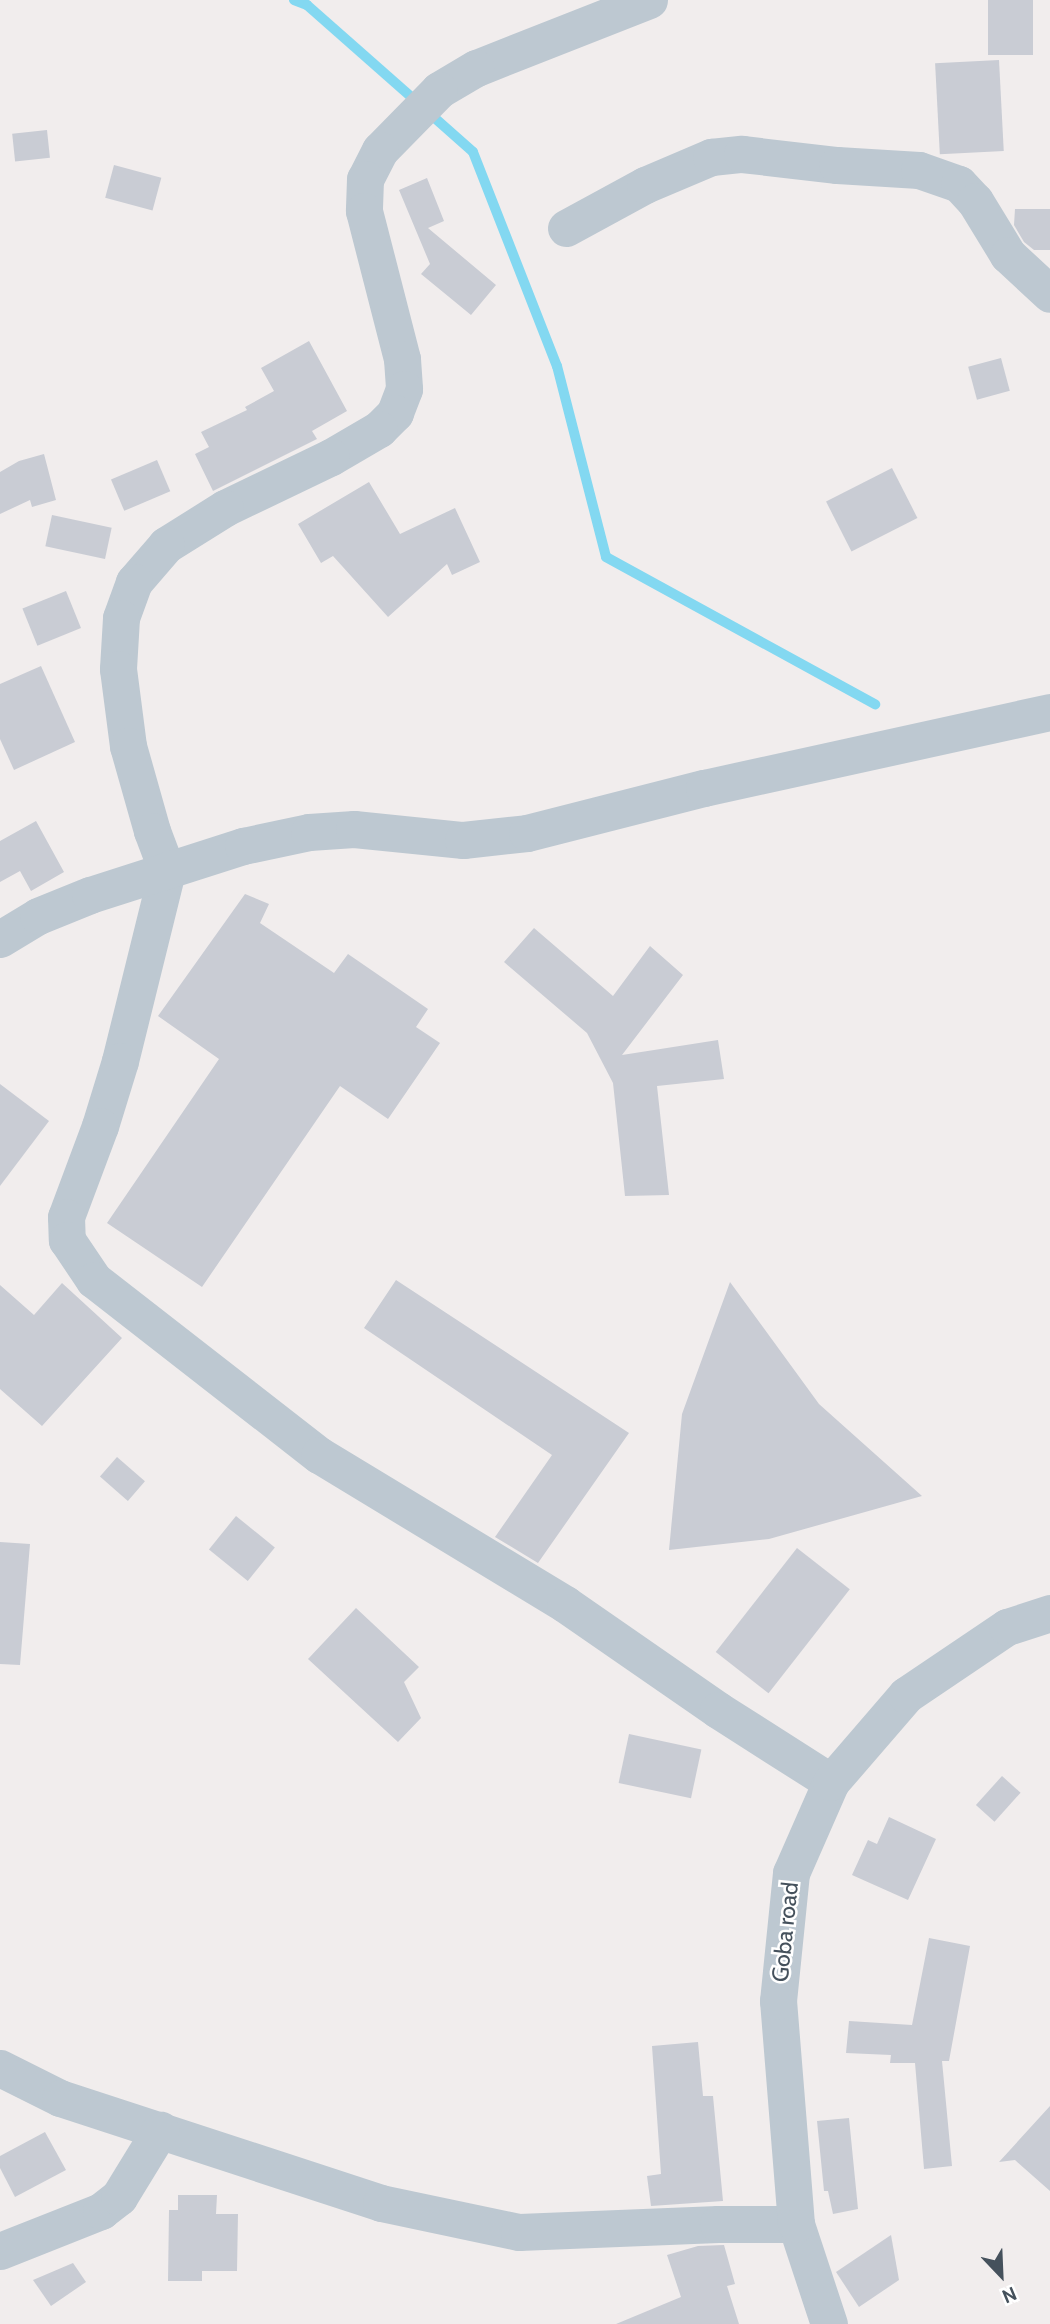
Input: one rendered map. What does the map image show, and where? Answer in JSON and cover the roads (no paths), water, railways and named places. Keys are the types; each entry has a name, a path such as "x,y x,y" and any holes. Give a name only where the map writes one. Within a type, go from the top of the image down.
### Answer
{"street":[{"path":"649,0 476,68 430,98 380,150 365,178 364,211 402,359 404,389 395,413 379,429 331,457 225,508 166,545 134,582 121,618 118,669 128,746 152,831 167,871 120,1061 100,1126 65,1217 67,1240 94,1280 319,1455 565,1604 718,1710 831,1782"},
{"path":"566,228 645,185 711,157 742,154 837,165 919,170 959,184 975,201 1008,255 1050,295"},
{"path":"0,939 38,916 243,846 309,832 376,830 463,841 527,832 704,788 1050,712"},
{"name":"Goba road","path":"829,2324 796,2224 778,2001 791,1873 831,1782 906,1695 1007,1627 1050,1613"},
{"path":"0,2068 60,2098 381,2203 519,2232 718,2224 796,2224"},
{"path":"0,2251 101,2211 119,2197 160,2130"}],"waterway":[{"path":"294,0 307,5 417,102"},
{"path":"428,112 473,152 557,366 606,557 875,704"}]}
